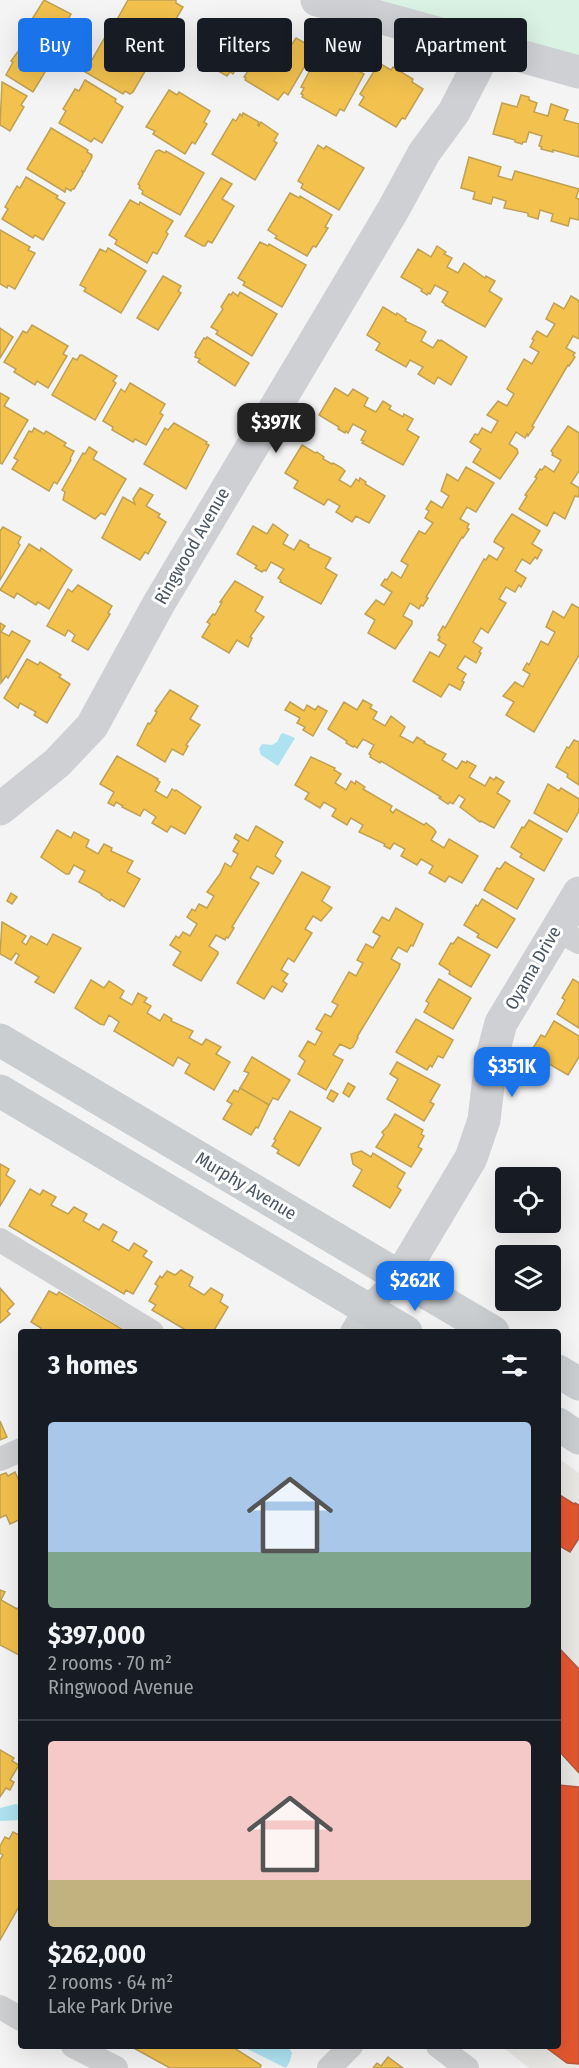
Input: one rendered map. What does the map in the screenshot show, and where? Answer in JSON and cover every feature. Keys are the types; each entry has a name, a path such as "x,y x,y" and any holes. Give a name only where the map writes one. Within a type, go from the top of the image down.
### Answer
{"main road":[{"name":"Murphy Avenue","path":"0,1040 488,1329"},
{"path":"0,1091 380,1326"},
{"path":"561,1373 579,1384"},
{"path":"561,1426 579,1438"}],"street":[{"path":"317,0 394,21"},
{"path":"527,57 579,72"},
{"name":"Ringwood Avenue","path":"0,809 57,763 92,726 163,595 393,210 424,153 454,112 475,72"},
{"name":"Oyama Drive","path":"400,1277 471,1158 484,1120 491,1060 501,1023 567,936 579,893"},
{"path":"0,1240 147,1329"},
{"path":"380,1326 400,1277"},
{"path":"0,1460 18,1451"},
{"path":"0,2007 18,2017"},
{"path":"80,2049 116,2068"},
{"path":"329,2068 348,2049"},
{"path":"442,2049 467,2068"}],"shaded area":[{"path":"561,1460 579,1473 579,2068 529,2068 505,2049 561,2049"}],"green space":[{"path":"374,0 579,0 579,57 527,43 527,18 439,18"}],"water":[{"path":"283,733 295,738 278,766 261,755 259,749 262,744 272,745 277,742"},
{"path":"18,1805 18,1820 0,1821 0,1808"},
{"path":"247,2049 290,2049 292,2053 286,2068"}],"building: Homes":[{"path":"44,0 71,14 69,18 33,18"},
{"path":"128,0 176,0 176,3 183,7 177,18 118,18"},
{"path":"296,38 304,42 304,68 288,95 284,92 278,100 245,80 244,77 247,72 292,72 292,44"},
{"path":"104,39 104,72 145,72 133,92 130,94 125,91 123,94 85,72 92,72 92,60"},
{"path":"18,52 18,72 45,72 33,92 6,75 13,62 11,61"},
{"path":"382,65 391,70 393,67 394,72 401,72 423,89 405,119 402,118 396,127 359,105 364,97 360,94 373,72 382,72"},
{"path":"309,72 360,72 364,74 344,111 340,109 336,116 302,97 304,88 301,87"},
{"path":"85,80 116,99 115,102 123,107 102,143 94,138 91,142 59,123 66,111 63,109 75,89 79,91"},
{"path":"2,82 27,96 21,105 24,107 10,131 0,125"},
{"path":"169,90 177,95 179,92 210,111 204,122 207,124 195,144 192,142 185,154 153,134 155,131 146,127"},
{"path":"521,95 537,103 534,112 548,116 551,104 568,110 564,120 579,124 579,157 541,149 542,147 539,146 542,136 529,132 526,142 522,144 493,134 502,103 517,107"},
{"path":"243,113 259,122 259,126 261,122 278,134 274,141 277,143 255,180 212,154 233,119 236,121"},
{"path":"51,128 88,150 87,152 92,155 71,191 66,188 65,192 27,169"},
{"path":"318,145 324,149 326,146 364,168 339,210 301,188 303,184 298,181"},
{"path":"156,151 165,153 166,151 204,173 180,215 142,194 143,191 139,188 138,184"},
{"path":"469,157 501,167 498,176 512,180 515,171 579,189 576,198 579,199 579,220 570,218 568,226 551,221 553,214 540,210 538,219 528,216 528,213 504,208 506,201 493,197 491,204 473,199 475,192 461,188"},
{"path":"26,177 58,196 56,198 65,203 43,240 35,235 33,238 2,219 8,209 5,207 17,186 20,188"},
{"path":"221,178 232,184 222,199 234,206 212,243 208,241 203,246 185,236"},
{"path":"290,193 299,198 300,196 332,215 325,227 328,228 316,247 313,246 307,256 275,238 277,236 268,230"},
{"path":"130,200 139,205 140,202 173,221 157,254 153,252 147,263 115,244 117,240 109,235"},
{"path":"0,230 30,247 28,250 35,253 15,289 0,284"},
{"path":"260,242 268,246 269,244 306,265 282,307 243,285 245,282 238,278"},
{"path":"437,246 446,252 444,254 452,258 447,267 458,273 464,263 485,278 486,276 495,281 489,291 502,299 485,327 445,305 442,302 448,292 435,285 427,295 421,291 422,289 401,277 418,249 431,257"},
{"path":"108,248 146,271 121,313 84,291 86,288 80,285 100,249 106,252"},
{"path":"163,276 181,286 178,291 181,293 158,330 137,318"},
{"path":"233,292 238,296 240,292 277,314 252,356 216,334 218,331 211,327 223,309 221,307 229,294"},
{"path":"571,296 579,301 579,339 573,336 566,348 575,353 573,355 575,357 568,365 528,436 527,434 525,438 516,432 509,444 517,449 518,453 500,479 473,462 481,449 470,442 482,428 491,433 498,421 487,415 498,401 507,406 514,394 507,389 524,359 532,364 539,352 530,347 534,340 532,339 537,331 547,337 555,324 546,319 554,303 564,309"},
{"path":"383,307 424,330 426,332 421,341 433,348 438,340 441,340 467,357 451,385 438,377 434,384 418,374 423,367 410,360 406,367 376,350 380,343 367,335"},
{"path":"32,325 68,346 63,354 67,356 48,388 37,381 35,385 14,372 16,369 4,362 23,331 27,333"},
{"path":"0,328 13,337 0,358"},
{"path":"207,337 249,363 235,386 198,362 200,359 195,357 204,338"},
{"path":"80,355 117,376 113,381 116,383 95,420 52,395 73,358 77,360"},
{"path":"130,383 165,404 160,413 163,415 146,445 135,439 133,442 112,430 113,427 103,421 121,389 125,392"},
{"path":"335,388 348,396 353,389 368,398 364,406 376,412 383,401 391,406 389,409 403,417 404,414 413,419 407,430 419,437 403,465 362,443 364,441 361,440 366,431 353,424 348,433 346,431 345,433 319,415"},
{"path":"0,393 9,398 4,406 28,420 2,464 0,463"},
{"path":"174,423 209,445 186,489 144,464 165,428 168,430"},
{"path":"568,426 579,433 579,471 571,483 579,488 579,497 575,496 565,519 554,512 547,526 519,509 540,469 542,470 545,466 554,472 561,460 552,455 551,451"},
{"path":"34,428 44,434 46,431 66,443 64,446 74,451 57,484 54,482 49,491 12,469 18,460 14,458 29,431 32,432"},
{"path":"302,445 342,468 345,471 339,480 351,487 356,479 359,481 360,478 366,482 365,484 385,496 369,523 356,516 352,522 336,512 340,506 328,499 324,505 294,488 298,481 285,473"},
{"path":"89,447 97,452 93,459 126,479 105,515 101,513 95,519 63,500 65,492 62,490 83,453 85,454"},
{"path":"466,467 494,483 476,512 467,507 460,519 469,524 467,528 469,529 426,597 428,598 423,606 421,605 419,609 410,603 403,616 412,621 412,624 395,649 368,633 375,620 365,614 376,600 384,605 392,592 381,585 392,572 401,578 408,565 401,561 419,531 425,534 433,523 425,518 429,511 426,509 431,501 442,508 449,496 441,491 447,474 458,481"},
{"path":"140,488 153,495 146,506 160,514 158,517 166,522 148,554 145,552 140,560 102,538 123,497 135,504 133,499"},
{"path":"512,514 540,531 532,544 542,550 537,559 535,557 530,564 522,559 515,571 526,578 521,587 519,585 515,592 506,587 499,599 506,603 488,633 481,628 473,642 482,648 476,663 465,656 457,668 466,674 460,690 449,684 441,697 413,681 430,652 439,657 446,645 438,640 440,637 438,635 443,626 445,628 484,559 486,560 489,555 497,560 504,548 494,542"},
{"path":"273,524 288,535 283,544 294,550 300,540 309,545 308,547 331,558 325,568 337,575 321,604 280,582 278,578 284,569 271,562 266,571 262,572 255,568 257,566 237,554 253,526 267,534"},
{"path":"3,527 21,537 18,543 20,545 0,580 0,531"},
{"path":"29,544 40,551 41,548 72,570 49,609 38,602 36,605 17,593 14,598 0,590"},
{"path":"235,581 263,597 255,611 264,617 250,637 252,638 248,647 237,640 229,653 202,637 210,624 207,622 213,614 215,615 222,602 220,602"},
{"path":"78,585 112,606 108,613 110,614 88,650 72,641 75,635 68,630 65,636 47,626 68,589 72,592"},
{"path":"572,604 579,608 579,655 534,732 506,715 514,702 503,696 515,682 523,687 530,674 523,670 527,663 529,665 541,641 548,645 555,632 546,627 553,611 564,618"},
{"path":"0,623 5,626 1,632 9,636 12,631 30,641 8,678 6,676 1,683"},
{"path":"27,659 38,665 40,662 61,675 59,677 70,684 47,723 34,715 36,712 20,703 18,708 4,698"},
{"path":"170,690 198,706 190,719 200,725 186,745 188,746 183,755 172,749 165,762 137,745 148,723 150,724 157,712 155,711"},
{"path":"363,700 372,705 370,708 377,712 373,719 385,726 391,716 405,727 400,736 413,743 417,737 446,754 442,760 457,769 462,761 476,766 469,777 485,786 490,777 494,780 496,777 504,782 497,793 510,801 494,828 480,822 460,807 465,799 459,795 453,804 450,802 448,804 439,798 441,797 381,761 380,763 370,757 369,754 374,745 363,739 357,748 353,747 328,729 344,702 357,710"},
{"path":"290,702 304,711 307,705 315,710 318,706 327,711 313,736 303,730 305,727 297,723 300,718 285,710"},
{"path":"574,740 579,742 579,785 567,777 568,774 556,767 567,747 569,748"},
{"path":"117,756 158,779 160,782 155,791 167,798 172,789 176,790 201,807 185,834 171,826 167,832 152,823 156,817 144,809 140,816 116,802 114,806 108,803 114,792 100,784"},
{"path":"311,757 335,768 334,770 341,774 335,783 346,790 351,781 355,784 356,781 365,787 363,789 392,806 390,810 393,813 396,809 434,829 436,832 431,840 444,848 449,839 478,856 462,883 449,876 445,882 429,873 433,866 421,859 417,865 401,856 405,849 394,843 390,849 384,846 385,844 359,832 363,825 351,818 347,825 332,816 336,809 324,802 320,808 305,799 309,793 295,785"},
{"path":"548,784 559,791 561,788 579,799 579,811 567,832 534,813"},
{"path":"529,820 562,839 544,871 520,857 522,854 511,847 522,827 524,828"},
{"path":"256,826 283,842 275,856 281,861 273,874 257,866 250,878 259,883 232,927 234,928 228,938 226,937 225,940 216,935 209,946 218,954 201,981 173,965 181,952 170,945 176,936 179,938 183,932 190,936 197,924 187,917 192,909 195,911 199,904 207,908 214,896 207,892 225,863 231,867 238,854 233,851 239,841 234,838 236,834 248,841"},
{"path":"57,830 71,838 74,832 89,840 86,847 98,854 104,844 112,848 111,851 133,861 127,872 140,879 124,907 79,882 85,871 74,865 69,874 66,874 41,857"},
{"path":"505,862 534,879 517,909 484,890 497,868 500,869"},
{"path":"302,872 330,887 322,901 332,908 321,921 313,916 305,929 312,933 294,962 288,958 281,970 288,974 283,981 287,984 282,992 272,986 264,999 237,983"},
{"path":"11,893 17,897 12,904 7,901"},
{"path":"482,899 515,919 497,948 477,937 479,934 464,925"},
{"path":"396,908 423,924 413,946 411,945 407,952 398,947 391,959 400,964 399,968 353,1047 350,1049 340,1044 333,1055 343,1060 326,1090 298,1074 305,1061 299,1056 308,1041 315,1045 322,1032 316,1029 325,1014 331,1017 338,1005 332,1002 349,972 356,976 363,963 357,960 366,944 373,948 380,936 373,932 382,917 389,921"},
{"path":"2,922 26,936 22,942 26,945 31,936 47,945 53,934 81,948 54,993 35,982 39,977 15,963 19,955 16,953 11,960 0,954"},
{"path":"458,937 490,955 471,987 449,974 450,971 439,964 451,943 453,944"},
{"path":"439,979 471,998 453,1029 424,1012 429,1003 426,1001"},
{"path":"573,979 579,983 579,1028 557,1014 565,1000 562,998"},
{"path":"91,980 104,988 109,981 124,991 120,998 132,1005 138,993 147,998 144,1002 151,1006 147,1013 160,1021 164,1014 172,1019 171,1021 193,1031 189,1038 202,1045 206,1039 221,1047 216,1054 230,1062 214,1090 185,1073 190,1064 178,1057 173,1066 114,1031 119,1022 109,1015 104,1025 75,1008"},
{"path":"416,1019 453,1040 443,1058 438,1056 432,1067 430,1065 427,1070 396,1052"},
{"path":"554,1021 579,1036 579,1057 568,1075 530,1053 541,1035 545,1037"},
{"path":"252,1057 290,1080 278,1100 273,1098 269,1105 240,1088 249,1073 244,1071"},
{"path":"397,1062 440,1085 430,1102 434,1104 424,1121 387,1099 398,1079 390,1074"},
{"path":"348,1083 355,1087 349,1097 343,1093"},
{"path":"240,1088 269,1105 258,1128 256,1127 251,1135 223,1119 232,1104 227,1101 234,1090 238,1092"},
{"path":"331,1090 338,1094 333,1102 327,1098"},
{"path":"290,1111 321,1128 299,1166 277,1153 279,1150 272,1146"},
{"path":"395,1114 423,1130 421,1134 424,1136 418,1147 422,1149 411,1167 376,1147 384,1135 382,1132"},
{"path":"361,1151 371,1157 373,1153 405,1173 397,1187 401,1190 390,1208 353,1186 362,1170 353,1164 351,1154"},
{"path":"0,1164 9,1169 6,1175 15,1181 0,1206"},
{"path":"30,1189 40,1195 43,1190 56,1197 51,1205 68,1214 74,1207 87,1214 83,1221 99,1230 103,1224 117,1232 112,1241 129,1251 134,1243 147,1251 143,1256 152,1262 133,1294 126,1290 124,1294 9,1226"},
{"path":"181,1270 193,1277 189,1286 204,1295 211,1288 223,1295 220,1302 228,1307 215,1329 184,1329 152,1310 156,1305 149,1301 158,1286 155,1284 160,1276 162,1278 167,1271 175,1275"},
{"path":"0,1288 14,1304 7,1311 10,1314 0,1323"},
{"path":"49,1291 57,1295 59,1292 122,1329 40,1329 31,1322"},
{"path":"0,1421 7,1437 0,1440"},
{"path":"15,1472 18,1478 18,1520 10,1524 6,1515 0,1518 0,1475 6,1473 8,1476"},
{"path":"0,1590 5,1592 1,1600 18,1608 18,1654 0,1645"},
{"path":"0,1750 14,1758 12,1761 18,1767 10,1780 14,1782 10,1790 6,1788 0,1797"},
{"path":"13,1832 18,1834 18,1908 0,1940 0,1860 3,1855 0,1853 0,1846 5,1837 9,1839"},
{"path":"135,2049 236,2049 261,2065 260,2068 170,2068"},
{"path":"388,2057 403,2068 373,2068 377,2063 381,2066"}],"building: Shops":[{"path":"561,1496 579,1505 579,1538 570,1552 561,1547"},
{"path":"561,1650 579,1669 579,1773 561,1753"},
{"path":"561,1785 579,1787 579,2064 567,2063 548,2049 561,2049"}]}
